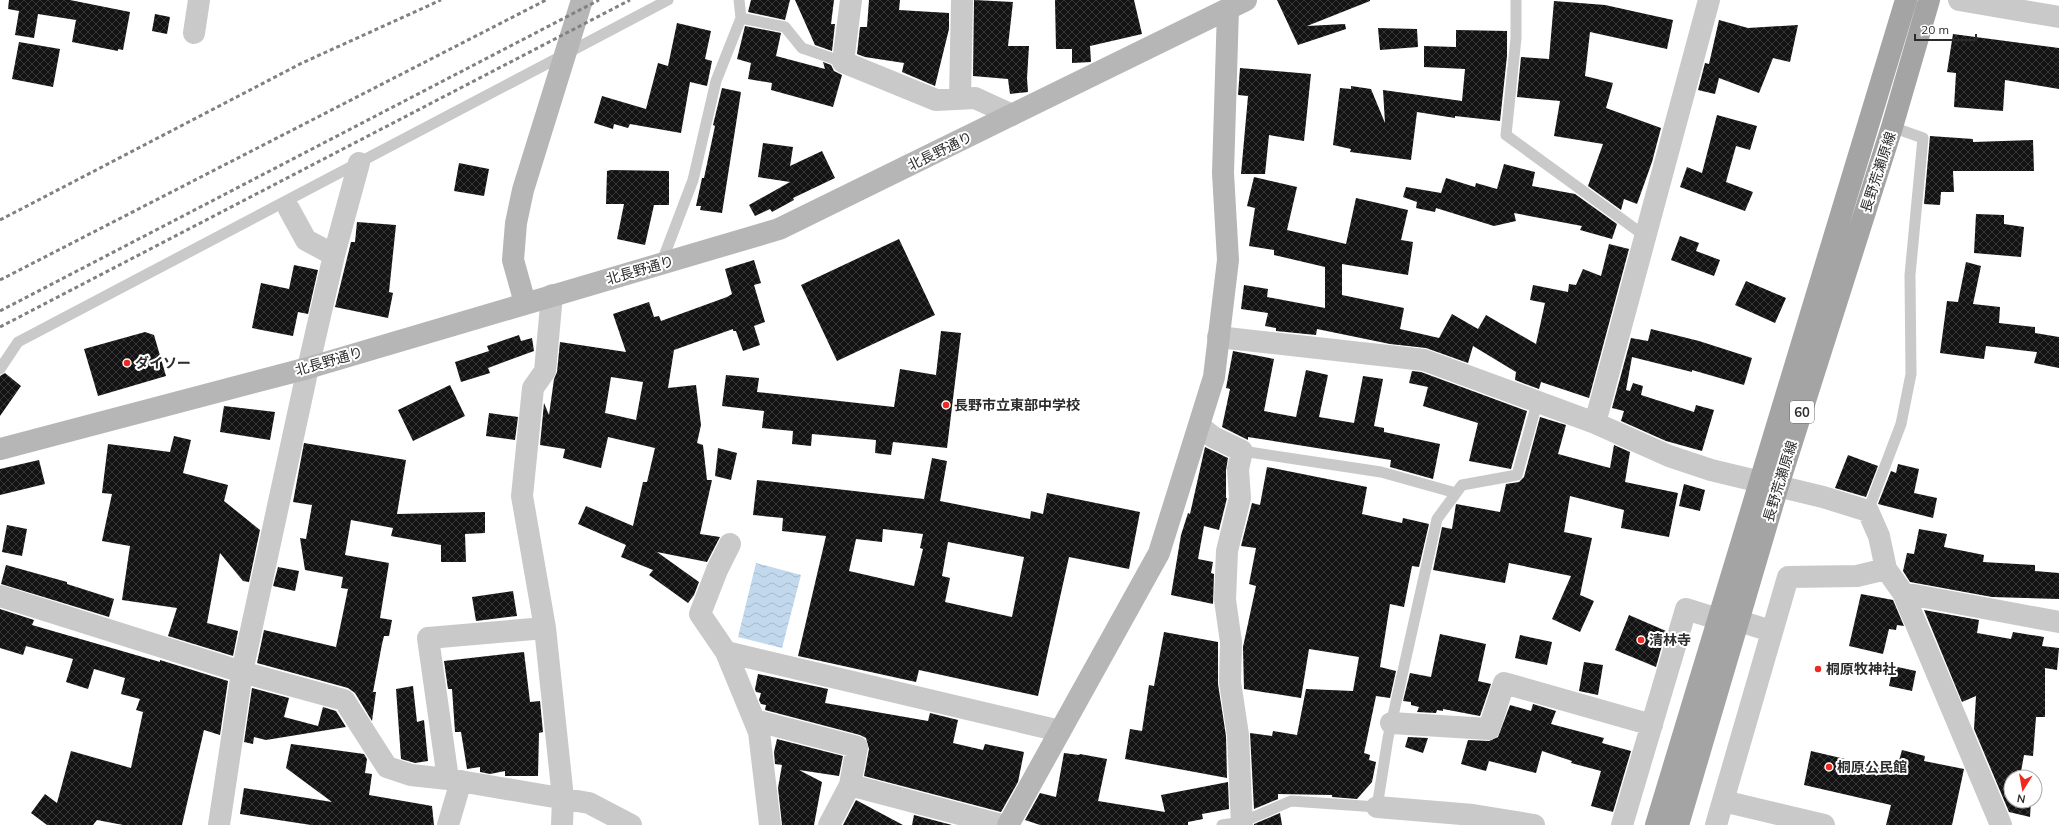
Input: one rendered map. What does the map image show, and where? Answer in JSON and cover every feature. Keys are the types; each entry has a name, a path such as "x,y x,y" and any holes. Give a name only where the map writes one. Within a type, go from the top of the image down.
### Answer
{"main road":[{"name":"長野荒瀬原線","path":"1656,825 1728,620 1769,484 1906,0"},
{"name":"長野荒瀬原線","path":"1769,484 1892,127 1929,0"},
{"name":"長野荒瀬原線","path":"1678,825 1728,620"}],"street":[{"path":"525,303 513,260 516,223 523,190 582,0"},
{"path":"851,0 843,62 936,100 975,98 1012,116"},
{"path":"960,98 962,0"},
{"path":"1595,424 1709,0"},
{"path":"1959,0 2059,17"},
{"path":"194,33 196,1"},
{"path":"1008,825 1159,553 1214,377 1228,260 1223,173 1237,5"},
{"name":"北長野通り","path":"0,449 308,368 552,295 779,230 1237,5"},
{"path":"219,825 242,672 308,368 334,255 359,163"},
{"path":"289,209 306,240 334,255"},
{"path":"552,295 545,371 533,388 522,496 545,628 563,798 562,825"},
{"path":"1218,338 1424,360 1595,424 1669,456 1711,470 1868,511 1879,536 1886,569 1903,593 2001,825"},
{"path":"1199,426 1213,437 1242,451 1238,468 1240,498 1227,552 1225,600 1231,642 1230,682 1238,735 1235,824"},
{"path":"730,544 717,570 700,614 726,652 759,732 770,825"},
{"path":"1716,825 1788,577 1857,576 1886,569"},
{"path":"1903,593 2059,622"},
{"path":"0,596 242,672 344,700 387,767 411,775 454,780 563,798 589,804 631,825"},
{"path":"1622,825 1686,609 1772,631"},
{"path":"448,825 454,780 428,638 545,628"},
{"path":"726,652 1060,731"},
{"path":"1391,723 1489,729 1504,683 1652,725"},
{"path":"754,720 857,747 850,785 829,825"},
{"path":"850,785 1001,825"},
{"path":"1723,802 1824,825"},
{"path":"1377,807 1473,815 1534,825"}],"lane":[{"path":"0,369 18,342 668,0"},
{"path":"661,264 693,180 716,81 741,18 740,0"},
{"path":"1516,0 1516,38 1506,135 1645,236"},
{"path":"741,18 785,27 802,48 843,62"},
{"path":"1868,511 1901,424 1910,374 1910,275 1923,138 1892,127"},
{"path":"1235,824 1292,801 1377,807 1391,723 1436,519 1462,485 1517,476 1537,403"},
{"path":"1242,451 1381,472 1456,493"}],"water":[{"path":"756,563 801,575 782,648 738,637"}],"building":[{"path":"9,0 70,0 130,12 123,50 118,49 118,51 72,42 76,20 38,14 34,38 15,35 19,11 8,9"},
{"path":"751,0 790,0 785,20 748,12"},
{"path":"795,0 834,0 831,24 835,24 832,51 815,45"},
{"path":"869,0 900,0 899,10 949,13 949,29 935,86 902,72 904,63 865,57 857,54 860,27 867,27"},
{"path":"974,0 1013,2 1008,46 1029,46 1027,78 1028,92 1010,94 1008,79 973,76"},
{"path":"1055,0 1134,0 1142,34 1090,46 1091,62 1072,63 1072,49 1056,49"},
{"path":"1277,0 1370,1 1307,26 1345,24 1346,29 1298,45"},
{"path":"1554,1 1605,5 1673,20 1667,49 1590,32 1585,76 1613,83 1606,108 1661,128 1652,162 1637,204 1624,199 1621,210 1588,186 1603,144 1554,136 1560,101 1517,97 1521,57 1549,59"},
{"path":"155,14 170,17 167,34 152,31"},
{"path":"1719,20 1748,28 1798,25 1790,62 1773,58 1759,93 1719,78 1715,94 1698,90 1705,63 1709,64"},
{"path":"677,23 711,31 705,59 712,61 707,86 690,82 681,133 630,124 628,128 614,124 613,129 594,123 602,96 646,109 658,63 668,66"},
{"path":"745,26 781,33 776,56 825,69 823,62 831,65 834,71 842,75 833,107 771,90 772,83 748,79 751,63 737,59"},
{"path":"1378,28 1417,29 1418,47 1380,50"},
{"path":"1456,30 1507,31 1507,56 1500,121 1455,116 1455,118 1417,112 1411,160 1350,152 1351,149 1333,145 1340,88 1351,89 1351,86 1371,89 1385,123 1383,90 1462,101 1465,69 1424,67 1424,46 1456,47"},
{"path":"1953,34 2059,48 2059,89 2005,80 2003,111 1954,107 1956,73 1947,72"},
{"path":"19,42 60,49 53,87 12,79"},
{"path":"1240,68 1311,74 1304,141 1269,135 1265,174 1241,174 1248,96 1238,95"},
{"path":"722,88 741,92 722,213 700,210 701,206 696,206 702,178 704,178 715,126 713,125"},
{"path":"1717,115 1757,126 1750,150 1736,146 1726,182 1753,192 1745,211 1680,187 1687,167 1702,173"},
{"path":"1930,136 1973,139 1973,142 2033,140 2034,171 1953,171 1954,192 1941,192 1940,205 1924,204"},
{"path":"763,143 793,147 790,166 822,151 835,178 793,198 794,200 772,212 770,209 755,216 749,205 790,182 758,177"},
{"path":"459,163 489,169 484,196 454,191"},
{"path":"1504,164 1535,172 1532,186 1575,194 1617,224 1612,239 1580,230 1582,226 1514,213 1516,221 1494,226 1436,208 1435,212 1416,208 1417,202 1403,197 1406,187 1441,193 1446,178 1475,187 1476,183 1497,189"},
{"path":"607,171 669,171 669,205 654,205 645,245 617,239 624,204 606,204"},
{"path":"1254,177 1297,187 1287,230 1346,244 1356,198 1408,210 1401,240 1413,242 1408,275 1342,264 1342,295 1404,308 1400,329 1439,338 1452,314 1478,329 1486,315 1536,344 1545,303 1530,300 1533,285 1568,292 1569,284 1576,285 1583,269 1601,276 1609,244 1629,249 1589,398 1541,382 1539,389 1515,380 1516,372 1473,346 1468,363 1426,348 1390,344 1317,329 1316,335 1276,331 1276,328 1265,326 1268,313 1241,309 1244,285 1268,289 1267,297 1325,308 1325,267 1274,255 1274,250 1249,246 1255,208 1247,206"},
{"path":"1976,214 2004,215 2004,224 2024,227 2021,257 1974,253"},
{"path":"357,222 396,225 389,292 393,293 388,318 335,307 351,242 355,242"},
{"path":"1680,236 1699,243 1696,251 1720,260 1714,276 1671,260"},
{"path":"899,239 935,315 837,361 801,285"},
{"path":"754,260 761,283 754,285 765,322 754,326 760,345 743,351 736,331 733,331 733,329 674,350 668,388 696,385 701,425 697,443 703,445 707,480 712,480 700,534 720,537 707,562 657,552 699,582 694,595 688,603 649,575 653,570 621,557 626,545 578,524 586,506 633,526 643,482 647,482 655,448 608,437 601,468 563,458 565,449 540,445 544,403 549,415 554,379 557,372 560,342 626,352 613,314 649,302 654,317 659,316 661,321 727,297 732,294 725,269","holes":["611,377 643,382 636,420 605,413"]},
{"path":"1966,262 1981,266 1973,304 2000,307 1999,323 2035,327 2035,333 2059,337 2059,368 2034,363 2037,352 1986,346 1984,359 1940,353 1947,301 1958,302"},
{"path":"294,265 318,270 308,314 298,312 293,336 252,328 261,283 289,289"},
{"path":"1746,281 1786,298 1775,323 1735,305"},
{"path":"1651,329 1699,341 1752,358 1744,385 1692,370 1692,372 1632,357 1626,390 1630,391 1633,383 1643,386 1641,395 1694,412 1696,405 1714,410 1702,451 1666,441 1621,421 1624,411 1612,408 1631,338 1648,341"},
{"path":"941,331 961,333 947,448 893,442 891,455 875,453 876,440 812,434 811,446 792,444 793,431 762,428 764,411 722,406 726,375 759,378 757,392 894,407 900,369 936,375"},
{"path":"145,332 154,335 166,376 98,396 84,349"},
{"path":"519,335 521,341 532,338 534,351 488,368 490,373 461,382 455,362 489,351 487,346"},
{"path":"1233,351 1274,359 1264,411 1296,417 1306,370 1328,375 1319,417 1354,423 1363,376 1383,379 1374,426 1384,428 1384,432 1440,444 1433,479 1390,467 1391,460 1248,437 1248,440 1222,427 1230,389 1226,388"},
{"path":"1412,371 1421,372 1527,411 1511,469 1469,461 1478,423 1423,406 1428,387 1409,383"},
{"path":"5,373 21,386 0,416 0,376"},
{"path":"450,385 465,416 413,441 398,410"},
{"path":"224,406 275,412 270,440 220,432"},
{"path":"489,413 518,417 515,440 486,436"},
{"path":"1540,417 1566,425 1558,454 1610,468 1614,445 1630,452 1625,482 1678,493 1669,537 1621,528 1624,510 1570,496 1564,532 1592,538 1580,595 1594,601 1580,632 1552,619 1571,576 1509,563 1505,583 1433,570 1442,527 1452,529 1456,504 1500,512 1506,484 1519,482 1524,477"},
{"path":"174,436 191,440 183,473 228,485 224,501 260,530 249,582 243,581 220,553 207,623 238,631 233,656 168,636 177,608 122,600 130,546 102,541 112,494 102,493 108,444 170,452"},
{"path":"304,443 406,460 397,514 485,512 485,533 465,534 466,562 441,562 441,545 391,536 393,528 351,520 345,555 389,563 380,618 392,620 389,636 384,636 382,644 373,692 376,692 372,721 355,693 348,688 257,663 264,630 336,647 348,589 341,588 343,577 305,570 300,538 306,539 312,505 293,502"},
{"path":"1205,447 1228,458 1226,470 1227,498 1219,530 1204,526 1198,559 1213,562 1211,573 1214,574 1213,604 1171,595 1181,535 1188,513 1190,514"},
{"path":"718,448 737,453 731,480 715,476"},
{"path":"1848,455 1878,466 1866,497 1835,488"},
{"path":"932,458 947,461 940,501 1030,519 1031,511 1043,514 1047,493 1140,512 1129,569 1069,557 1038,696 919,670 916,682 798,656 826,536 782,531 783,518 753,515 757,480 924,499","holes":["883,529 923,534 920,548 923,549 914,586 849,571 856,539 882,542","948,542 1024,557 1012,617 945,602 950,578 942,576"]},
{"path":"39,460 45,484 0,495 0,469"},
{"path":"1898,464 1919,469 1914,493 1937,498 1933,518 1878,504 1891,471 1896,473"},
{"path":"1267,467 1367,487 1362,514 1402,523 1403,518 1429,524 1419,567 1412,566 1404,607 1390,604 1380,667 1396,671 1390,698 1376,696 1364,753 1370,755 1369,760 1376,762 1372,782 1357,799 1332,797 1332,795 1278,794 1278,799 1254,809 1250,733 1272,736 1273,731 1297,735 1306,689 1353,691 1359,657 1309,649 1301,698 1244,689 1243,647 1256,586 1249,584 1256,548 1241,546 1252,503 1260,505"},
{"path":"1684,484 1705,490 1700,511 1679,506"},
{"path":"7,525 27,529 22,556 2,552"},
{"path":"1919,529 1947,534 1944,547 1984,555 1983,562 2035,565 2035,571 2059,573 2059,599 1992,597 1910,582 1903,571 1907,553 1914,554"},
{"path":"6,565 67,582 67,584 114,599 109,617 1,584"},
{"path":"278,567 299,571 295,591 273,586"},
{"path":"513,591 517,616 476,621 472,597"},
{"path":"1861,594 1893,600 1904,626 1897,625 1896,630 1889,629 1883,654 1849,646"},
{"path":"0,609 34,620 32,625 160,662 160,660 228,681 220,735 204,730 182,825 123,825 97,820 93,825 47,825 31,813 45,794 57,803 71,751 131,768 143,712 136,710 140,699 121,694 125,678 94,669 88,689 66,682 73,659 26,646 23,655 0,648"},
{"path":"1924,610 1979,620 1977,633 2011,639 2013,632 2044,637 2042,646 2059,648 2057,670 2045,668 2045,717 2036,717 2033,756 2024,755 2021,769 2003,769 2003,798 1974,729 1976,696 1962,702"},
{"path":"1629,615 1666,631 1656,667 1615,650"},
{"path":"1164,632 1218,642 1218,684 1226,736 1227,778 1125,759 1130,729 1142,731 1149,685 1154,686"},
{"path":"1440,634 1486,644 1478,681 1491,684 1480,716 1443,709 1443,711 1437,710 1436,713 1417,712 1419,707 1411,705 1411,702 1403,701 1410,673 1431,677"},
{"path":"1520,635 1552,642 1547,665 1515,658"},
{"path":"524,652 530,702 540,701 543,732 539,733 538,776 505,776 505,771 490,774 480,772 480,767 467,769 461,732 455,732 452,689 448,689 444,661"},
{"path":"1584,662 1603,665 1598,695 1579,691"},
{"path":"1893,666 1916,671 1912,691 1889,686"},
{"path":"758,674 828,689 825,703 928,721 930,713 958,720 953,743 983,750 985,744 1024,752 1018,782 1001,812 864,776 869,749 866,738 860,735 765,710 766,705 761,704 759,700 761,693 756,692 755,689"},
{"path":"413,686 417,722 424,720 428,761 415,763 401,759 396,689"},
{"path":"252,688 289,698 284,717 318,726 323,707 336,711 346,727 266,740 254,737 253,744 244,742"},
{"path":"1533,704 1556,711 1551,724 1604,738 1602,743 1631,751 1613,812 1591,806 1601,771 1571,763 1572,761 1542,751 1536,773 1489,761 1486,771 1461,764 1468,740 1489,741 1498,737 1510,705 1531,711"},
{"path":"1408,737 1428,738 1423,753 1405,747"},
{"path":"777,739 843,756 839,776 799,770 822,782 814,825 782,825 778,788 782,765 775,764 774,752"},
{"path":"291,744 364,754 367,759 365,773 372,774 369,795 432,806 434,825 311,825 240,814 244,788 332,802 286,768"},
{"path":"1902,750 1925,756 1924,761 1964,769 1952,825 1886,825 1891,805 1804,785 1811,751 1896,771"},
{"path":"1064,753 1080,754 1107,759 1098,801 1165,812 1161,795 1228,782 1229,809 1202,814 1203,819 1188,822 1188,825 1040,825 1025,820 1040,793 1056,797"},
{"path":"856,800 903,825 843,825"},
{"path":"2008,809 2030,809 2030,817 2009,812"},
{"path":"1280,813 1282,825 1254,825 1254,824"},
{"path":"914,815 952,825 912,825"}],"railway":[{"path":"0,220 302,63 441,0"},
{"path":"0,280 546,0"},
{"path":"0,311 599,0"},
{"path":"0,327 630,0"}],"place":[{"name":"ダイソー","path":"127,363"},
{"name":"長野市立東部中学校","path":"946,405"},
{"name":"清林寺","path":"1641,640"},
{"name":"桐原牧神社","path":"1818,669"},
{"name":"桐原公民館","path":"1829,767"}]}
